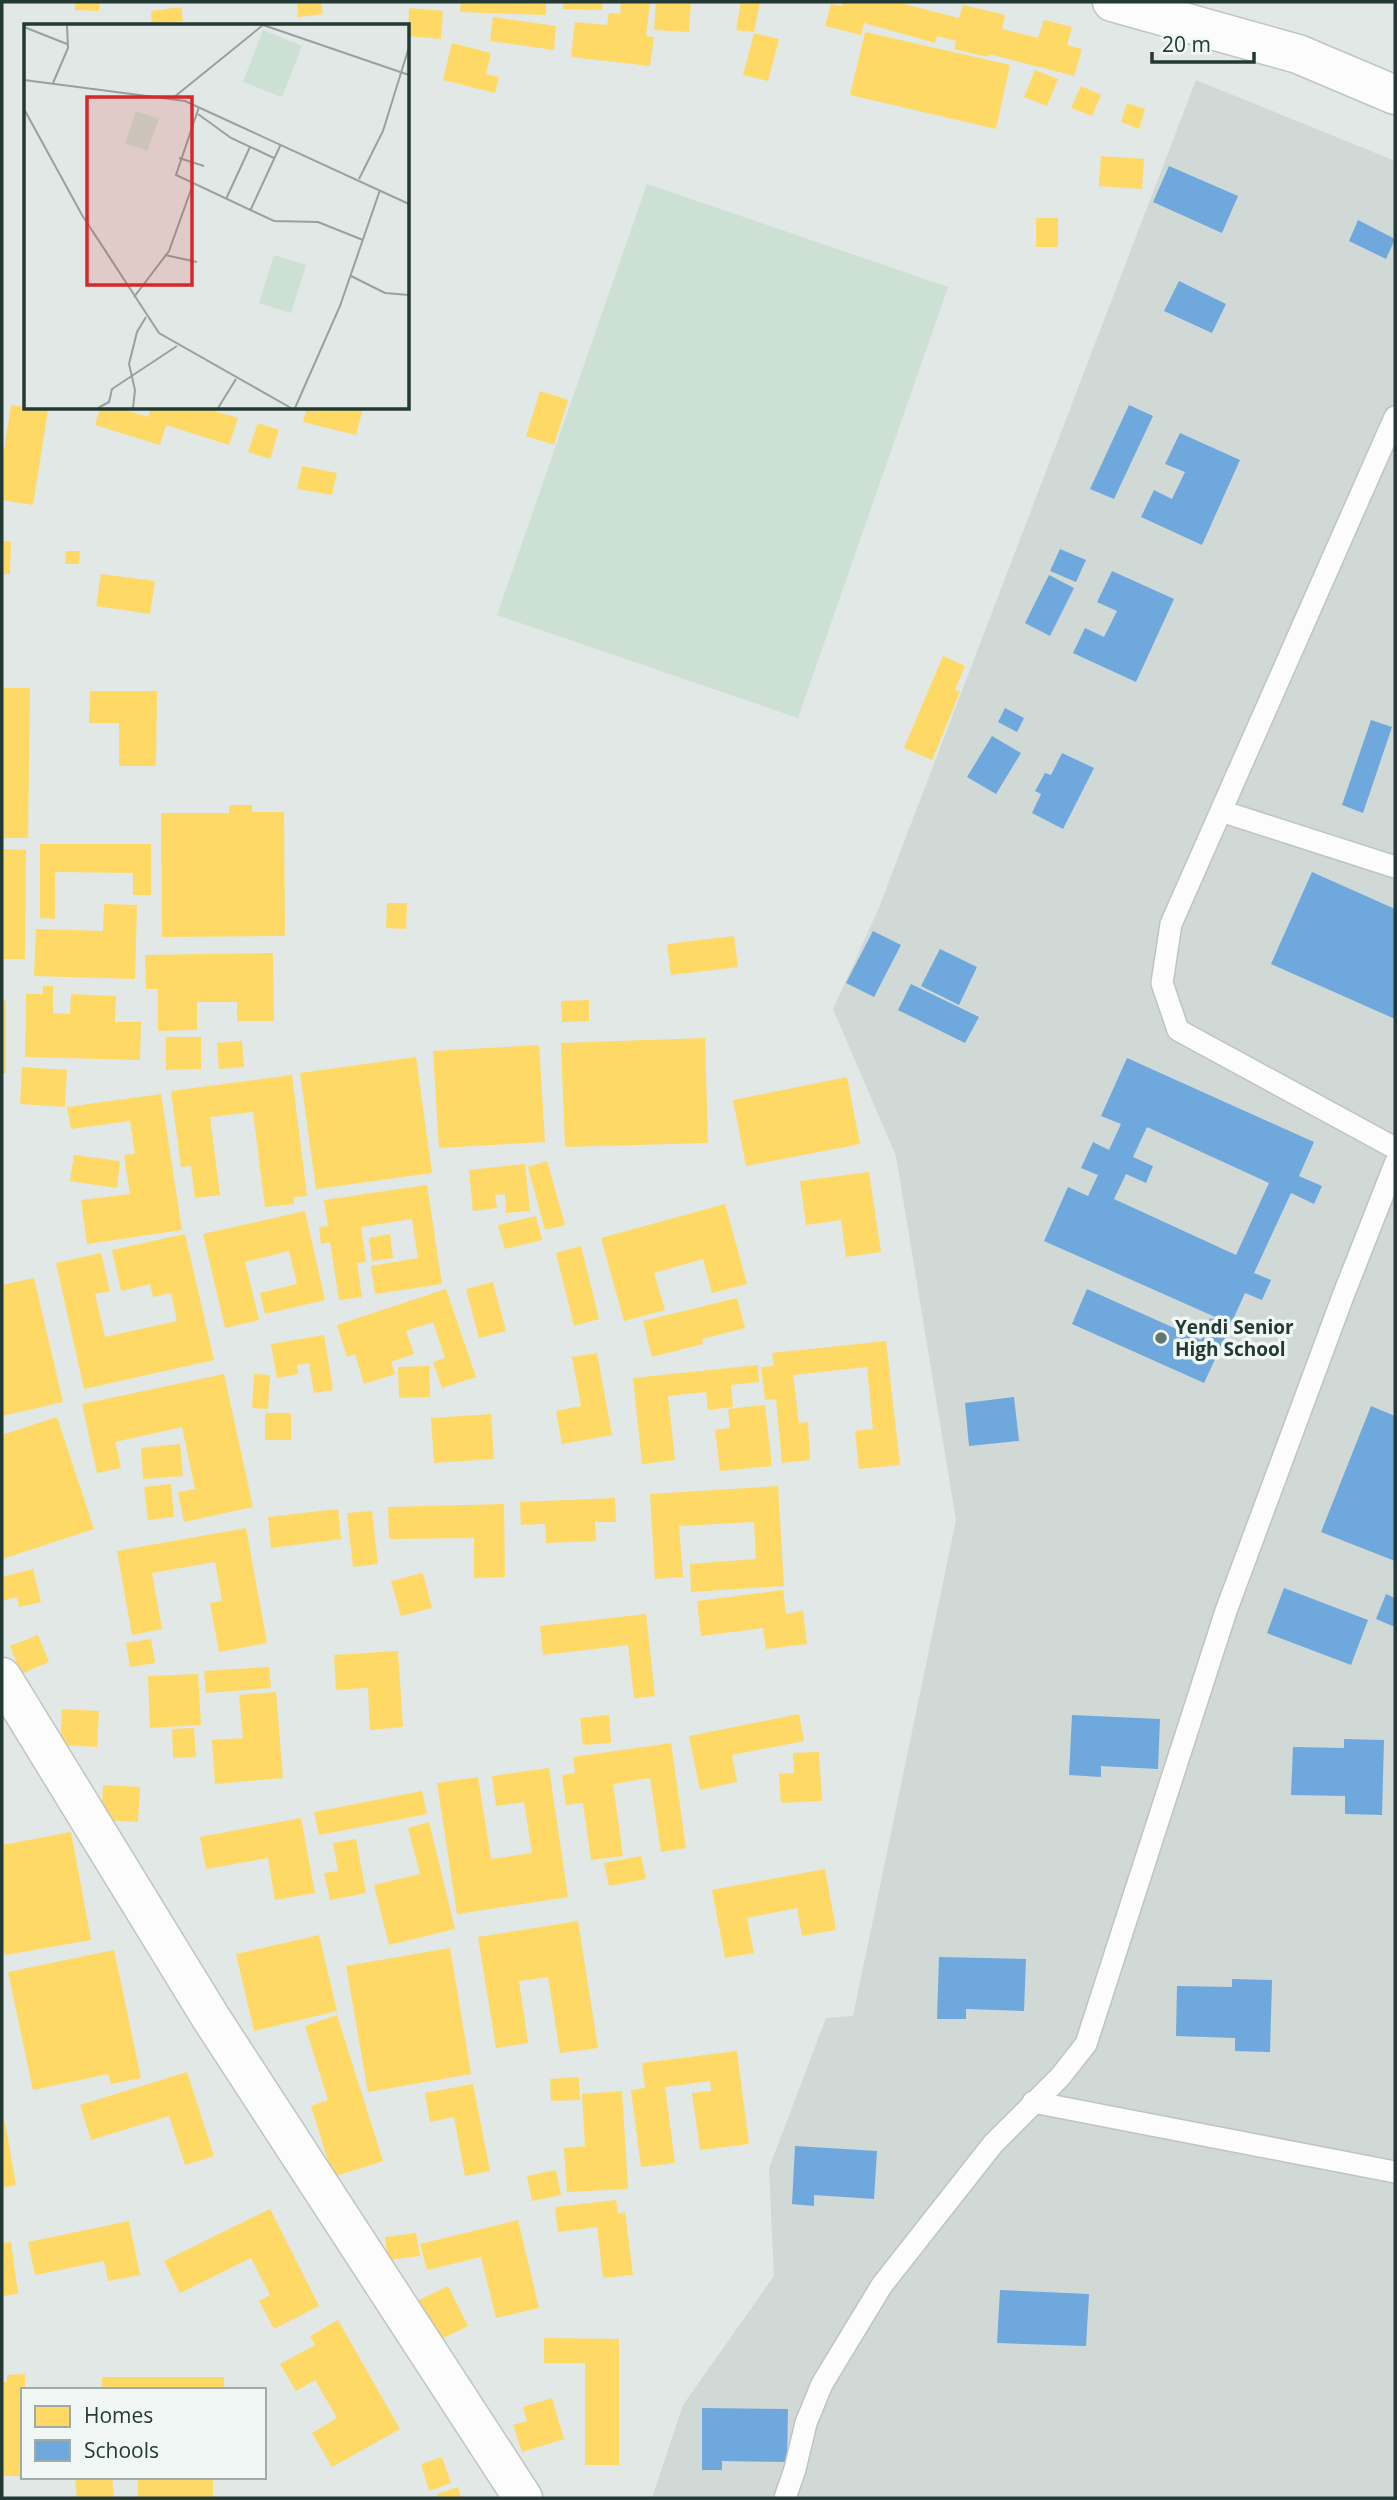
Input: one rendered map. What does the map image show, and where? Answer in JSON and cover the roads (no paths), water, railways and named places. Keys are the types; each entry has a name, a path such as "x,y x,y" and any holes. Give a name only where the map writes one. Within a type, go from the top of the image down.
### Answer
{"street":[{"path":"1112,2 1298,54 1395,95"},
{"path":"2,1677 211,2018 523,2498"}],"lane":[{"path":"1395,417 1171,924 1162,983 1178,1030 1395,1149"},
{"path":"1221,811 1395,867"},
{"path":"785,2498 806,2423 822,2384 882,2285 993,2144 1060,2077 1086,2044 1226,1611 1342,1296 1395,1164"},
{"path":"1033,2102 1395,2172"}],"place":[{"name":"Yendi Senior High School","path":"1161,1338"}]}
